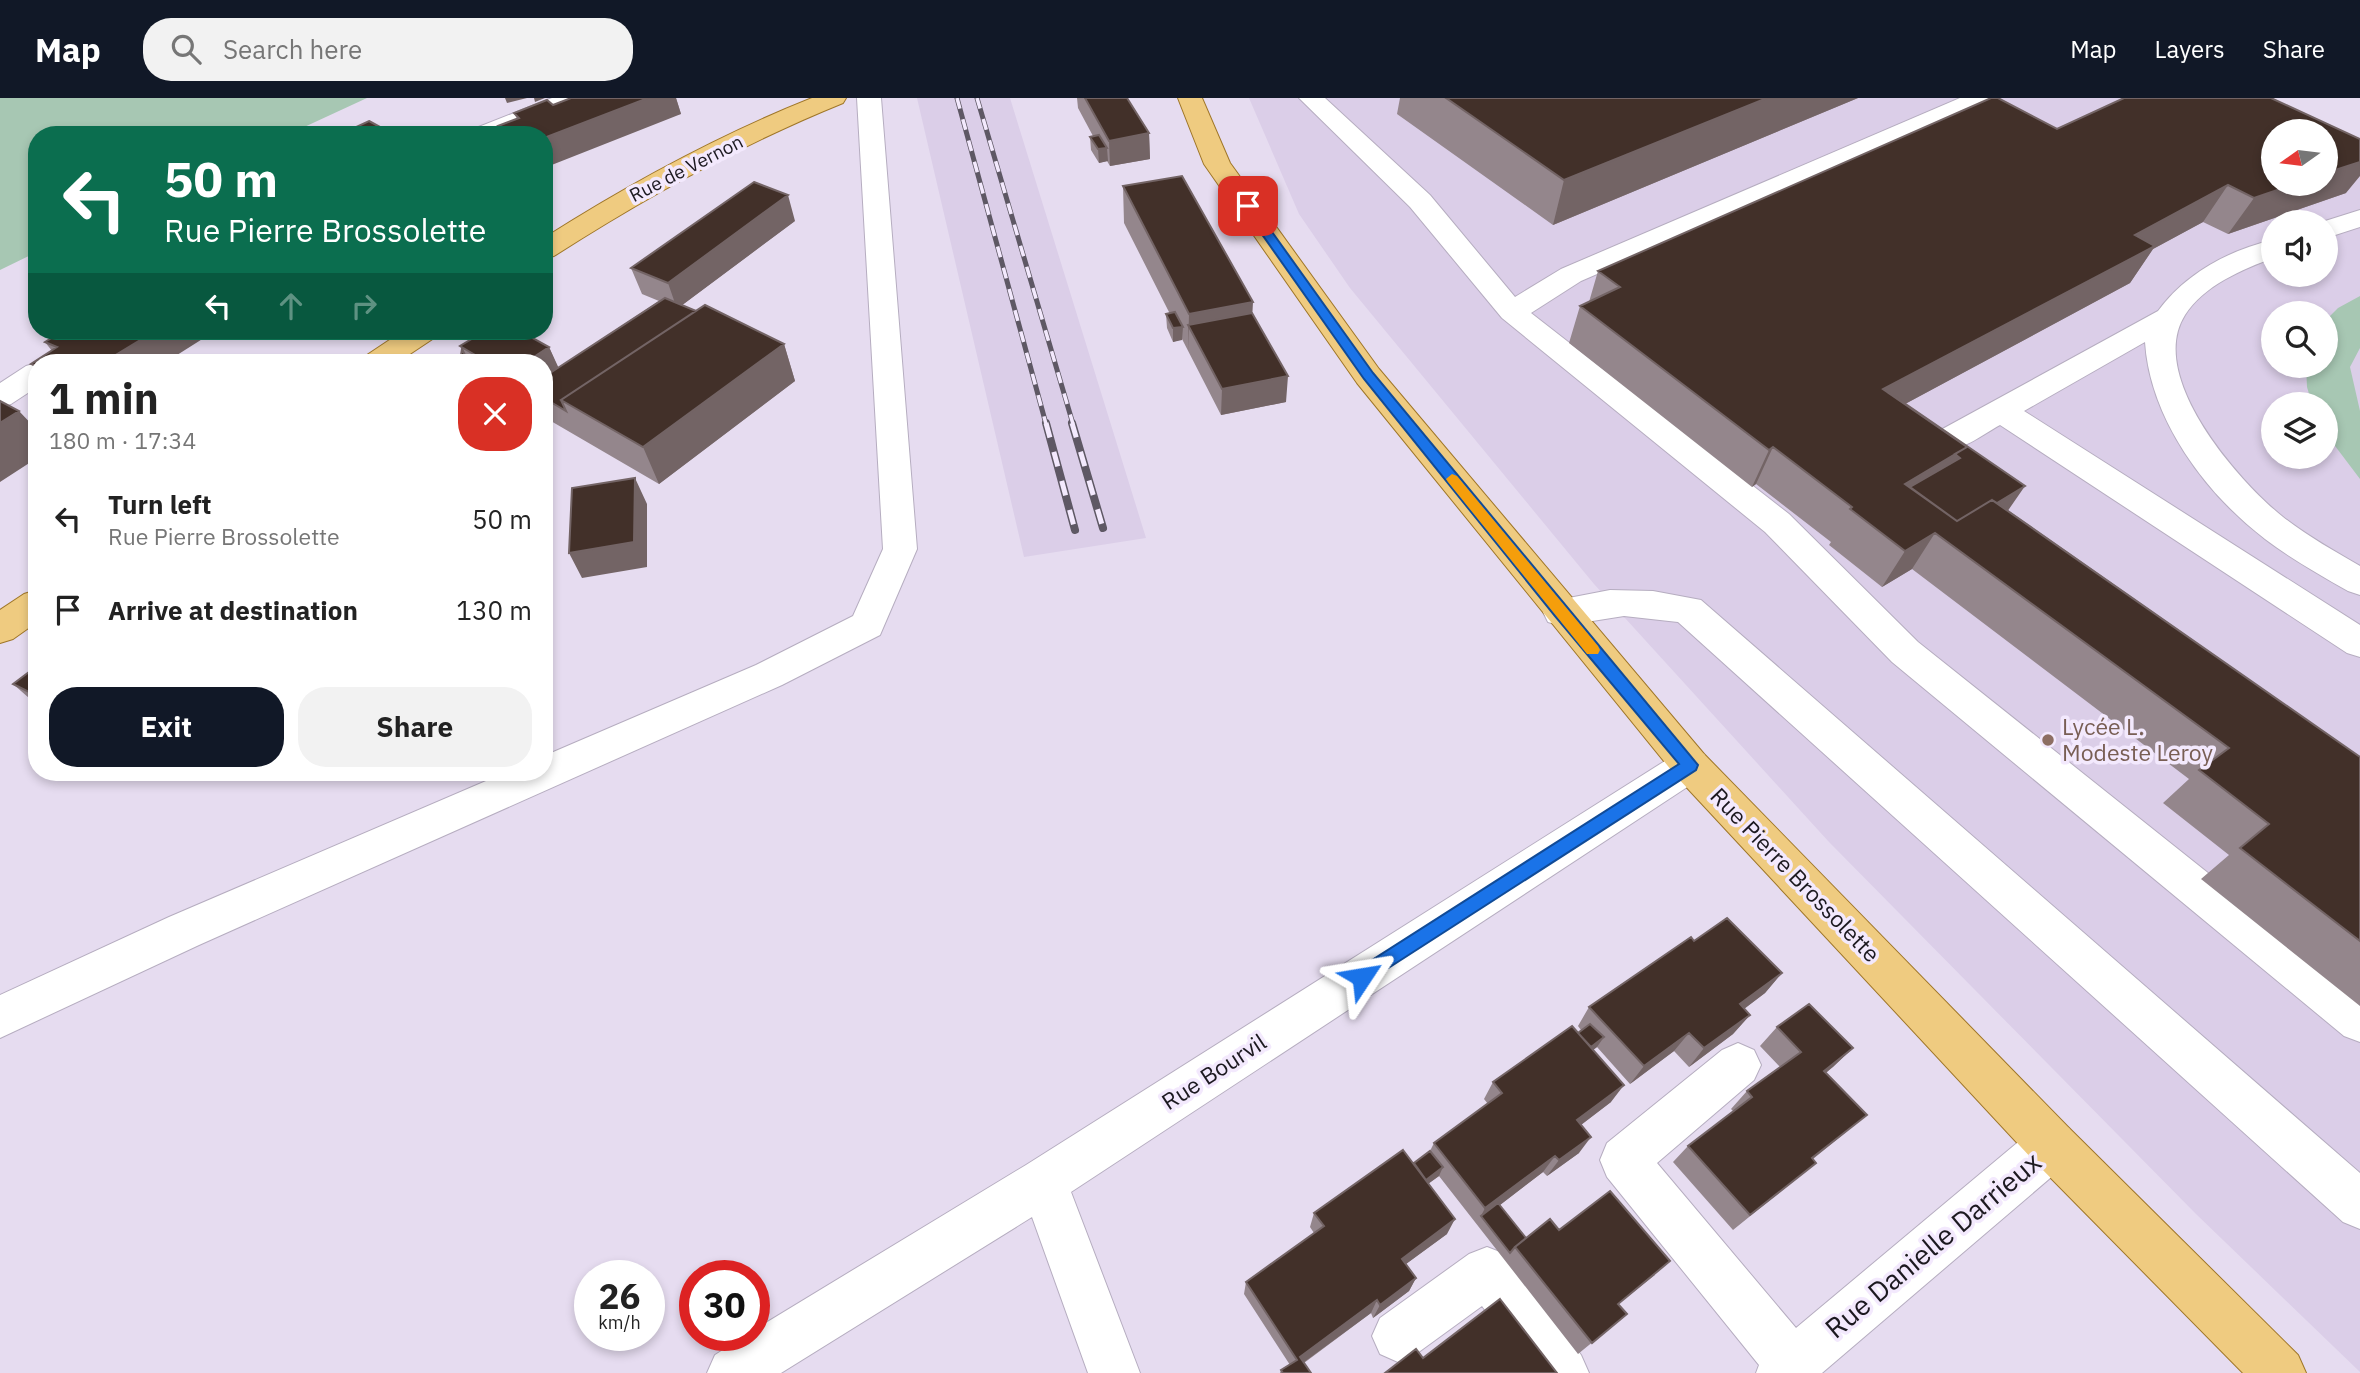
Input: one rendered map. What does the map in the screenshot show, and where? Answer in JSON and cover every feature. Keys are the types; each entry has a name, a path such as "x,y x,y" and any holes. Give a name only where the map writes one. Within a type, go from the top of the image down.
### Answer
{"main road":[{"name":"Rue de Vernon","path":"553,244 624,199 784,118 834,98"},
{"name":"Rue Pierre Brossolette","path":"1190,98 1217,164 1368,376 1690,765 2052,1145 2280,1373"},
{"path":"390,354 410,340"},
{"path":"0,629 28,609"}],"street":[{"path":"503,126 575,98"},
{"path":"553,770 769,675 867,625 900,549 869,98"},
{"path":"1311,98 1354,125 1512,312 1777,523 1905,652 2360,1021"},
{"path":"1512,312 1571,275 1982,98"},
{"path":"2338,226 2360,218"},
{"path":"1948,440 2168,317 2199,284 2244,258 2261,252"},
{"path":"2168,317 2161,346 2168,390 2185,429 2218,474 2269,525 2360,582"},
{"path":"0,397 28,379"},
{"path":"2001,411 2360,643"},
{"path":"1561,612 1598,603 1632,601 1688,610 2360,1205"},
{"name":"Rue Bourvil","path":"733,1373 1043,1182 1690,765"},
{"path":"0,1017 184,931 527,781"},
{"path":"1738,1065 1625,1160 1787,1369"},
{"name":"Rue Danielle Darrieux","path":"1787,1369 2052,1145"},
{"path":"1043,1182 1114,1373"},
{"path":"1398,1336 1487,1272 1563,1373"}],"shaded area":[{"path":"917,98 1010,98 1146,538 1024,557"},
{"name":"Lycée L. Modeste Leroy","path":"1249,98 2232,98 2261,121 2261,196 2338,196 2338,175 2360,159 2360,1372 2196,1214 1829,842 1594,584 1350,288 1299,214"}],"green space":[{"path":"0,98 367,98 306,126 28,126 28,256 0,270"},
{"path":"2360,296 2360,348 2350,367 2360,411 2360,479 2338,450 2338,392 2308,392 2307,387 2307,378 2338,378 2338,308"}],"building":[{"path":"571,98 648,98 553,135 553,126 498,126 519,118 514,113 547,100 553,105"},
{"path":"1085,98 1127,98 1149,133 1109,141"},
{"path":"1446,98 1767,98 1564,180"},
{"path":"1991,98 1998,98 2057,129 2124,98 2271,98 2317,119 2261,119 2261,196 2254,198 2228,185 2135,235 2155,246 1883,389 1967,447 1905,484 1957,521 1992,500 2360,757 2360,941 2240,848 2269,824 2199,770 2229,748 1935,533 1905,551 1773,447 1769,450 1580,306 1620,287 1598,271"},
{"path":"369,121 378,126 358,126"},
{"path":"2338,129 2360,139 2360,162 2338,169"},
{"path":"1099,135 1107,148 1098,149 1090,137"},
{"path":"1182,176 1253,302 1189,314 1123,186"},
{"path":"754,182 788,195 668,283 631,268"},
{"path":"665,298 696,311 561,400 566,411 553,403 553,371"},
{"path":"705,305 784,344 643,447 561,400"},
{"path":"1175,312 1183,327 1173,328 1166,314"},
{"path":"1252,313 1288,376 1222,389 1188,325"},
{"path":"140,340 117,354 46,354 57,347 45,342"},
{"path":"470,340 536,340 549,347 538,354 474,354 460,346"},
{"path":"1890,394 2025,486 1997,503 1992,500 1957,521 1910,487 1960,458 1955,454 1967,447"},
{"path":"0,401 19,411 0,423"},
{"path":"635,478 634,542 569,553 572,488"},
{"path":"28,673 28,692 13,684"},
{"path":"1727,918 1782,973 1740,1004 1750,1015 1704,1048 1689,1033 1644,1066 1589,1007 1691,937 1694,941"},
{"path":"1809,1004 1853,1048 1824,1071 1867,1115 1812,1158 1816,1163 1750,1215 1688,1146 1752,1097 1747,1091 1801,1052 1777,1027"},
{"path":"1590,1024 1604,1037 1591,1047 1578,1033"},
{"path":"1572,1026 1624,1085 1577,1120 1591,1137 1559,1160 1555,1156 1485,1208 1434,1143 1502,1093 1493,1082"},
{"path":"1403,1150 1455,1219 1402,1259 1416,1278 1380,1305 1377,1300 1300,1357 1311,1373 1283,1373 1281,1370 1297,1360 1246,1282 1324,1226 1314,1213"},
{"path":"1430,1151 1443,1167 1426,1180 1414,1163"},
{"path":"1610,1191 1670,1261 1618,1304 1627,1314 1592,1343 1515,1247 1550,1219 1559,1230"},
{"path":"1498,1203 1526,1238 1510,1253 1481,1216"},
{"path":"1500,1299 1557,1373 1385,1373 1416,1349 1423,1358"}],"railway":[{"path":"957,98 1046,424"},
{"path":"977,98 1073,424"},
{"path":"1046,423 1075,530"},
{"path":"1072,423 1103,528"}],"slow traffic":[{"path":"1452,479 1592,650"}],"place":[{"name":"Lycée L. Modeste Leroy","path":"2048,740"}],"route":[{"path":"1248,206 1368,376 1690,765 1362,977"}]}
